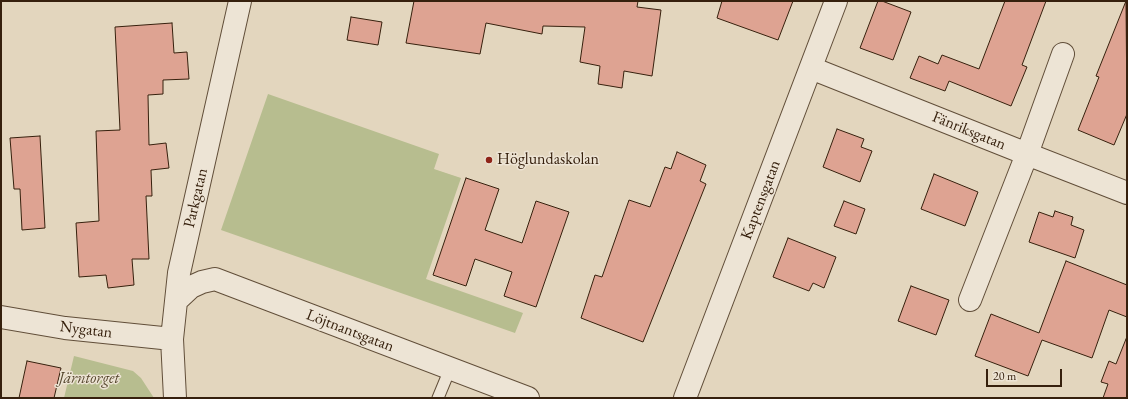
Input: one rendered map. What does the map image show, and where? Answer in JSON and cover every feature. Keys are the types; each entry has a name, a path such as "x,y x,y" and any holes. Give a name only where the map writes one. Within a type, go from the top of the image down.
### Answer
{"street":[{"name":"Parkgatan","path":"175,398 172,339 179,273 240,1"},
{"name":"Kaptensgatan","path":"685,398 836,1"},
{"path":"970,300 1027,154 1063,54"},
{"name":"Fänriksgatan","path":"811,68 1127,193"},
{"name":"Löjtnantsgatan","path":"176,301 191,287 214,279 528,398"},
{"name":"Nygatan","path":"1,317 65,328 172,339"}],"lane":[{"path":"438,398 450,369"}],"green space":[{"path":"268,94 439,154 434,169 461,178 426,279 523,313 515,333 221,230"},
{"name":"Järntorget","path":"74,356 133,371 141,378 154,398 64,398"}],"building":[{"path":"414,1 638,1 637,7 661,10 652,76 624,71 622,88 598,84 600,66 580,62 585,27 543,26 542,34 486,23 480,54 406,43"},
{"path":"722,1 793,1 778,40 717,18"},
{"path":"878,1 882,1 911,12 893,60 860,48"},
{"path":"1005,1 1046,1 1022,65 1027,67 1011,106 949,81 945,91 910,78 919,56 938,64 942,55 979,69"},
{"path":"1126,1 1127,114 1114,145 1078,130 1099,77 1096,76"},
{"path":"351,17 382,22 378,45 347,40"},
{"path":"172,23 174,53 187,52 189,79 163,80 163,94 148,95 149,145 166,143 169,168 151,170 152,196 146,196 149,259 132,259 134,285 108,288 106,275 79,277 76,223 99,221 96,131 120,130 115,27"},
{"path":"837,129 864,139 861,147 872,151 860,182 823,167"},
{"path":"40,136 45,228 22,230 20,189 14,189 10,138"},
{"path":"677,152 706,165 700,181 706,184 643,342 581,318 595,275 602,277 629,200 650,207 665,167 671,169"},
{"path":"934,174 978,192 965,226 921,209"},
{"path":"466,178 499,189 485,230 522,243 536,201 569,212 536,307 504,296 512,272 475,259 466,286 433,275"},
{"path":"844,201 865,209 856,234 834,226"},
{"path":"1055,211 1073,217 1071,225 1084,230 1075,258 1029,242 1039,212 1053,217"},
{"path":"788,238 836,257 824,288 813,283 809,291 773,277"},
{"path":"1066,261 1127,285 1127,317 1109,310 1092,358 1042,340 1028,376 975,356 991,314 1039,333"},
{"path":"911,286 949,300 936,335 898,321"},
{"path":"1126,339 1127,398 1103,398 1108,384 1101,382 1109,361 1116,364"},
{"path":"27,361 61,368 54,398 19,398"}],"place":[{"name":"Höglundaskolan","path":"489,160"}]}
